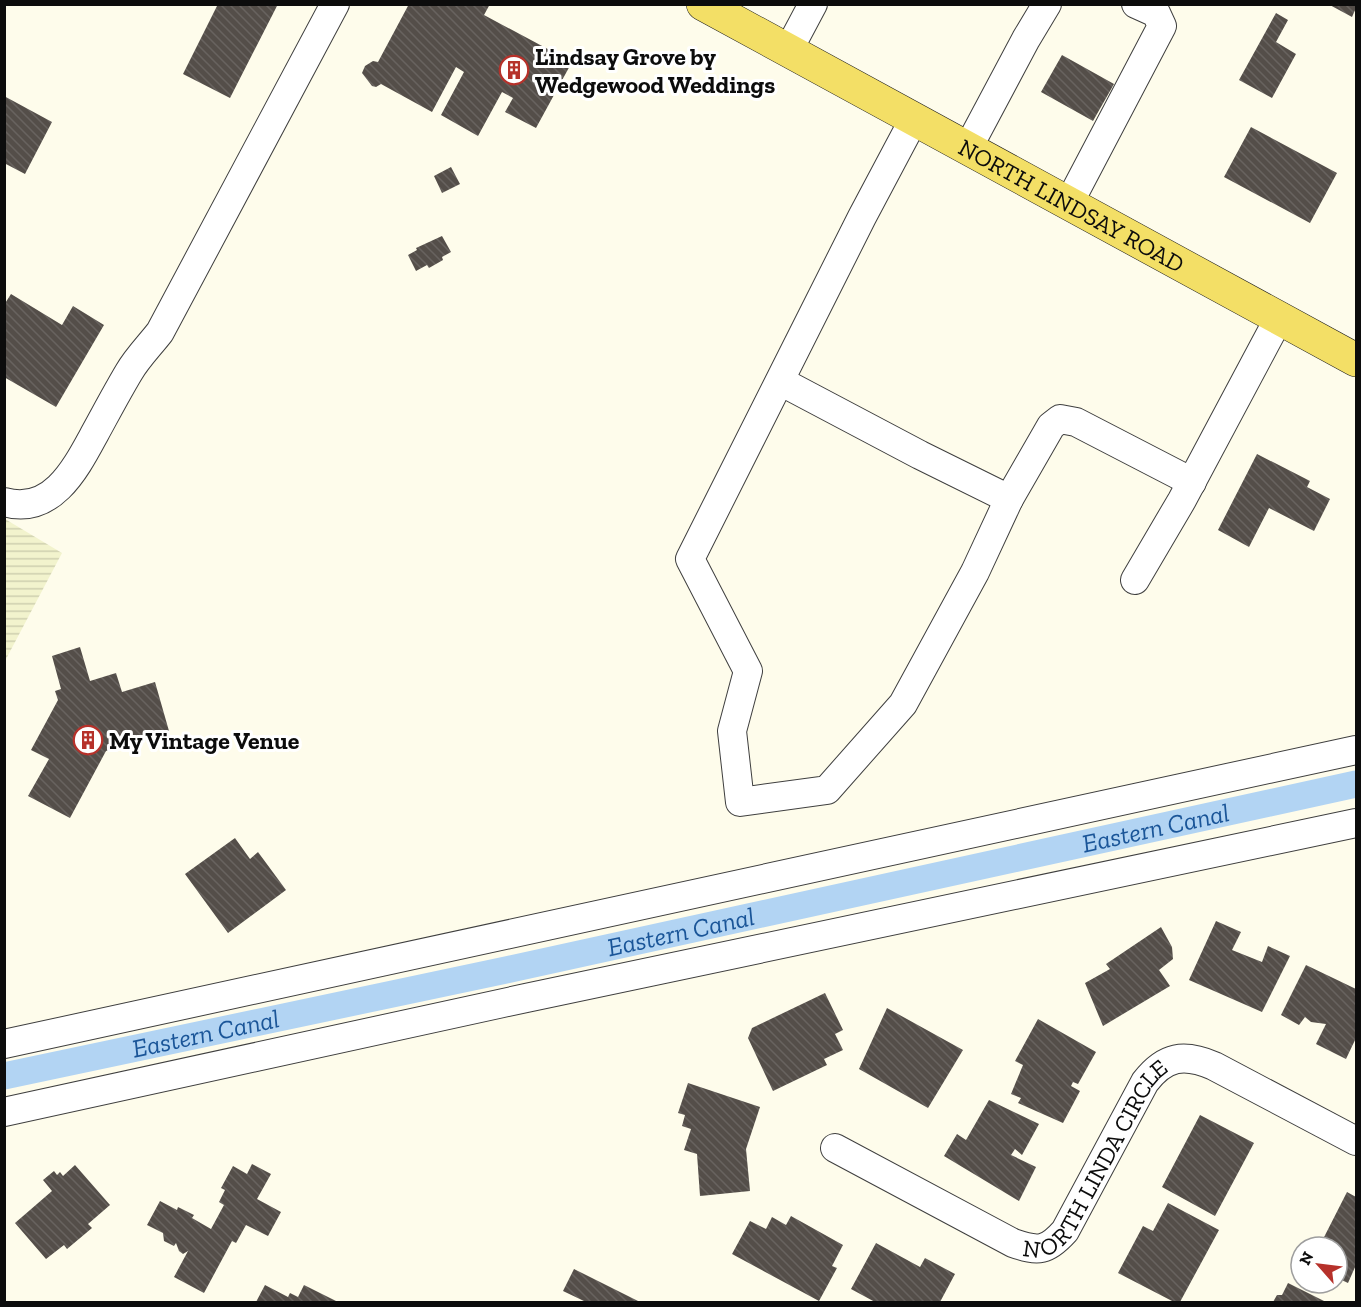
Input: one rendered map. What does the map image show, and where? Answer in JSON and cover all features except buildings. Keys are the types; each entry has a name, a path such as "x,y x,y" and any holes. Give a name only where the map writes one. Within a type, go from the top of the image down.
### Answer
{"main road":[{"name":"NORTH LINDSAY ROAD","path":"703,4 1356,360"}],"street":[{"path":"4,502 18,506 37,502 56,491 75,469 131,369 160,332 335,4"},
{"path":"788,51 813,4"},
{"path":"968,148 1047,4"},
{"path":"1069,203 1162,26 1156,13 1136,4"},
{"path":"914,119 862,217 690,559 748,671 732,730 740,802 827,790 903,704 975,572 1009,499 1051,426 1060,419 1076,422 1192,482"},
{"path":"1135,580 1192,482 1279,318"},
{"path":"780,381 1009,499"},
{"path":"4,1044 1356,750"},
{"path":"4,1112 538,995 1356,823"},
{"name":"NORTH LINDA CIRCLE","path":"835,1148 1013,1243 1038,1249 1048,1248 1065,1231 1145,1082 1164,1063 1189,1057 1214,1066 1356,1141"}],"green space":[{"path":"5,519 62,553 5,661"}],"waterway":[{"name":"Eastern Canal","path":"4,1076 506,970 1356,784"}],"place":[{"name":"Lindsay Grove by Wedgewood Weddings","path":"514,70"},
{"name":"My Vintage Venue","path":"88,740"}]}
